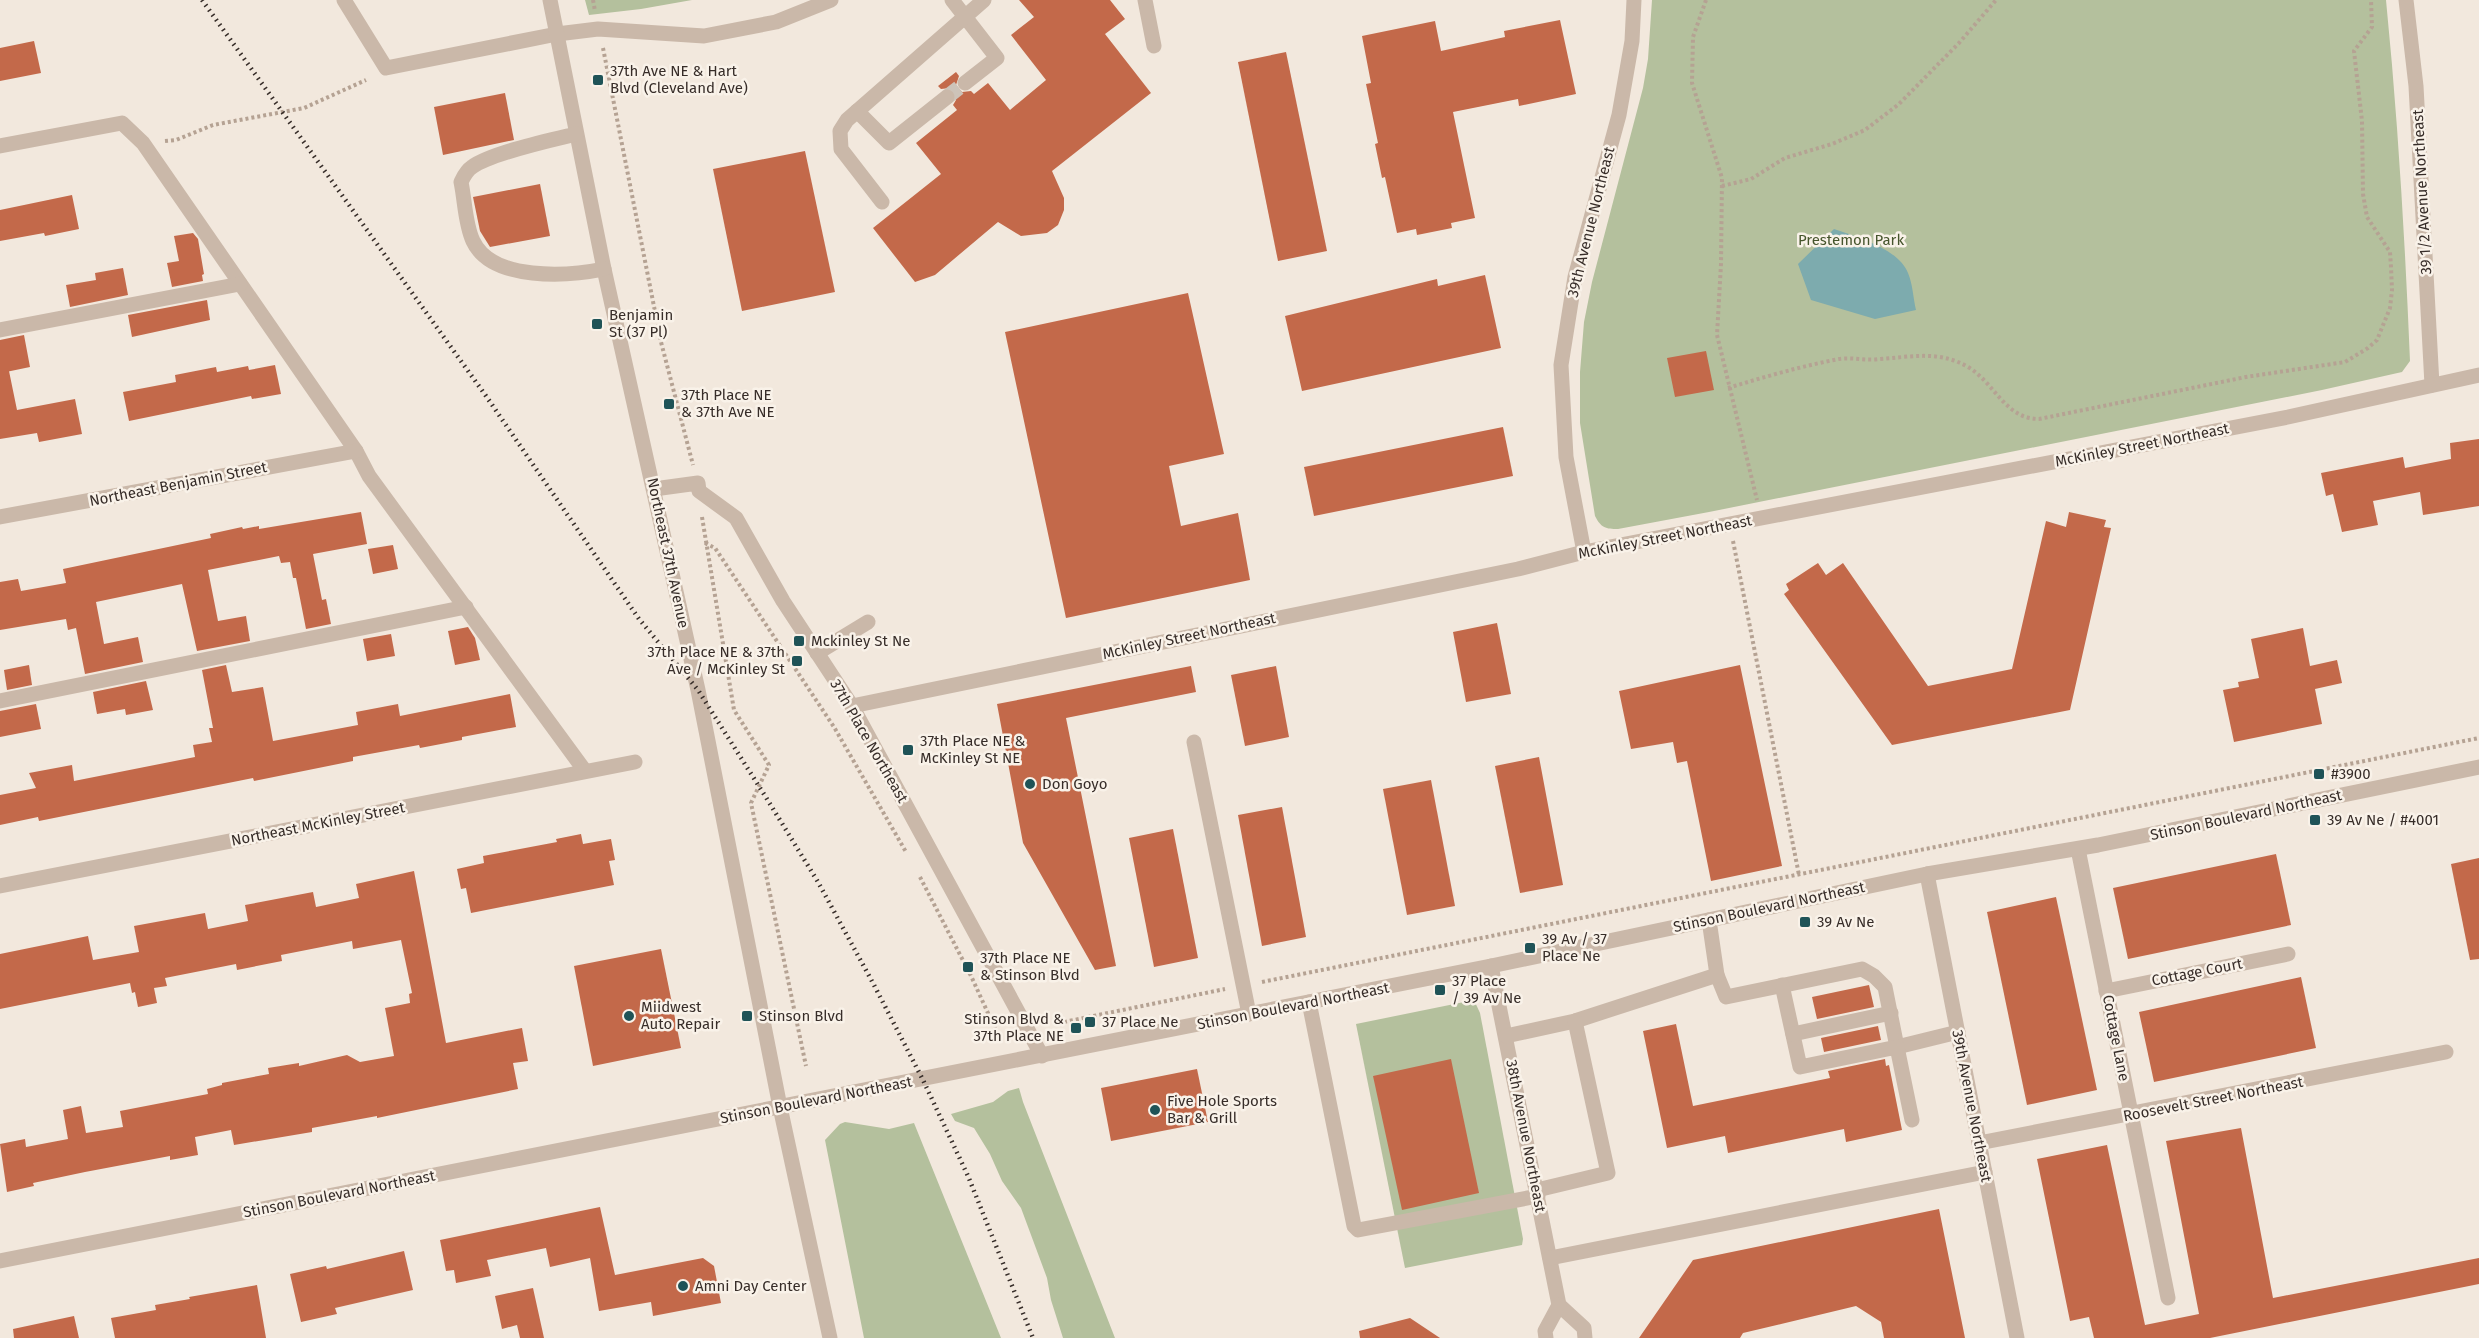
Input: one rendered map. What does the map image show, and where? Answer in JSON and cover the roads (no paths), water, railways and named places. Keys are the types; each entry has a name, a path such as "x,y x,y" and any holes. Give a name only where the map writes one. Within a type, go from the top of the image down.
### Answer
{"street":[{"path":"344,0 386,68 557,34 598,29 704,36 776,22 831,0"},
{"name":"Northeast 37th Avenue","path":"550,0 604,269 698,690 780,1107 830,1338"},
{"path":"952,0 997,58 965,83"},
{"path":"882,202 841,149 840,131 847,120 984,0"},
{"path":"1145,0 1154,46"},
{"name":"39th Avenue Northeast","path":"1584,552 1566,457 1561,365 1575,277 1619,115 1632,40 1634,0"},
{"name":"39 1/2 Avenue Northeast","path":"2406,0 2416,86 2432,385"},
{"path":"857,111 889,143 947,97"},
{"path":"0,146 122,123 143,143 356,451 369,476 585,771"},
{"path":"576,134 482,161 464,174 461,182 472,240 478,249 497,265 515,270 577,275 604,269"},
{"path":"0,330 240,284"},
{"name":"McKinley Street Northeast","path":"852,706 1518,569 1584,552 2288,417 2479,375"},
{"name":"Northeast Benjamin Street","path":"0,517 356,451"},
{"name":"37th Place Northeast","path":"654,489 698,483 699,491 736,518 783,601 852,706 1042,1056"},
{"path":"0,701 466,607"},
{"path":"818,653 868,622"},
{"path":"1194,742 1250,1014"},
{"name":"Northeast McKinley Street","path":"0,886 635,762"},
{"name":"Stinson Boulevard Northeast","path":"0,1261 1491,966 1927,874 2078,849 2479,767"},
{"name":"Cottage Lane","path":"2078,849 2168,1298"},
{"name":"39th Avenue Northeast","path":"1927,874 2017,1338"},
{"path":"1709,920 1717,975 1726,997 1862,969 1874,976 1885,987 1912,1120"},
{"name":"Cottage Court","path":"2106,991 2288,954"},
{"name":"38th Avenue Northeast","path":"1491,966 1559,1305"},
{"path":"1506,1036 1575,1021 1717,975"},
{"path":"1782,985 1800,1066 1897,1047 1958,1032"},
{"path":"1309,1002 1354,1226 1358,1230 1537,1193 1608,1173 1575,1021"},
{"path":"1793,1034 1891,1013"},
{"name":"Roosevelt Street Northeast","path":"1979,1143 2445,1052"},
{"path":"1550,1258 1985,1172"},
{"path":"1546,1338 1545,1331 1559,1305 1584,1328 1586,1338"}],"water":[{"path":"1834,229 1876,245 1896,257 1908,273 1916,310 1875,319 1811,300 1798,264"}],"tunnel":[{"path":"947,97 965,83"}],"railway":[{"path":"202,0 486,396 639,619 698,690 767,799 818,882 923,1080 968,1176 1033,1338"}],"place":[{"name":"37th Ave NE & Hart Blvd (Cleveland Ave)","path":"598,80"},
{"name":"Benjamin St (37 Pl)","path":"597,324"},
{"name":"37th Place NE & 37th Ave NE","path":"669,404"},
{"name":"Mckinley St Ne","path":"799,641"},
{"name":"37th Place NE & 37th Ave / McKinley St","path":"797,661"},
{"name":"37th Place NE & McKinley St NE","path":"908,750"},
{"name":"#3900","path":"2319,774"},
{"name":"Don Goyo","path":"1030,784"},
{"name":"39 Av Ne / #4001","path":"2315,820"},
{"name":"39 Av Ne","path":"1805,922"},
{"name":"39 Av / 37 Place Ne","path":"1530,948"},
{"name":"37th Place NE & Stinson Blvd","path":"968,967"},
{"name":"37 Place / 39 Av Ne","path":"1440,990"},
{"name":"Miidwest Auto Repair","path":"629,1016"},
{"name":"Stinson Blvd","path":"747,1016"},
{"name":"37 Place Ne","path":"1090,1022"},
{"name":"Stinson Blvd & 37th Place NE","path":"1076,1028"},
{"name":"Five Hole Sports Bar & Grill","path":"1155,1110"},
{"name":"Amni Day Center","path":"683,1286"}],"park label":[{"name":"Prestemon Park","path":"1851,240"}]}
